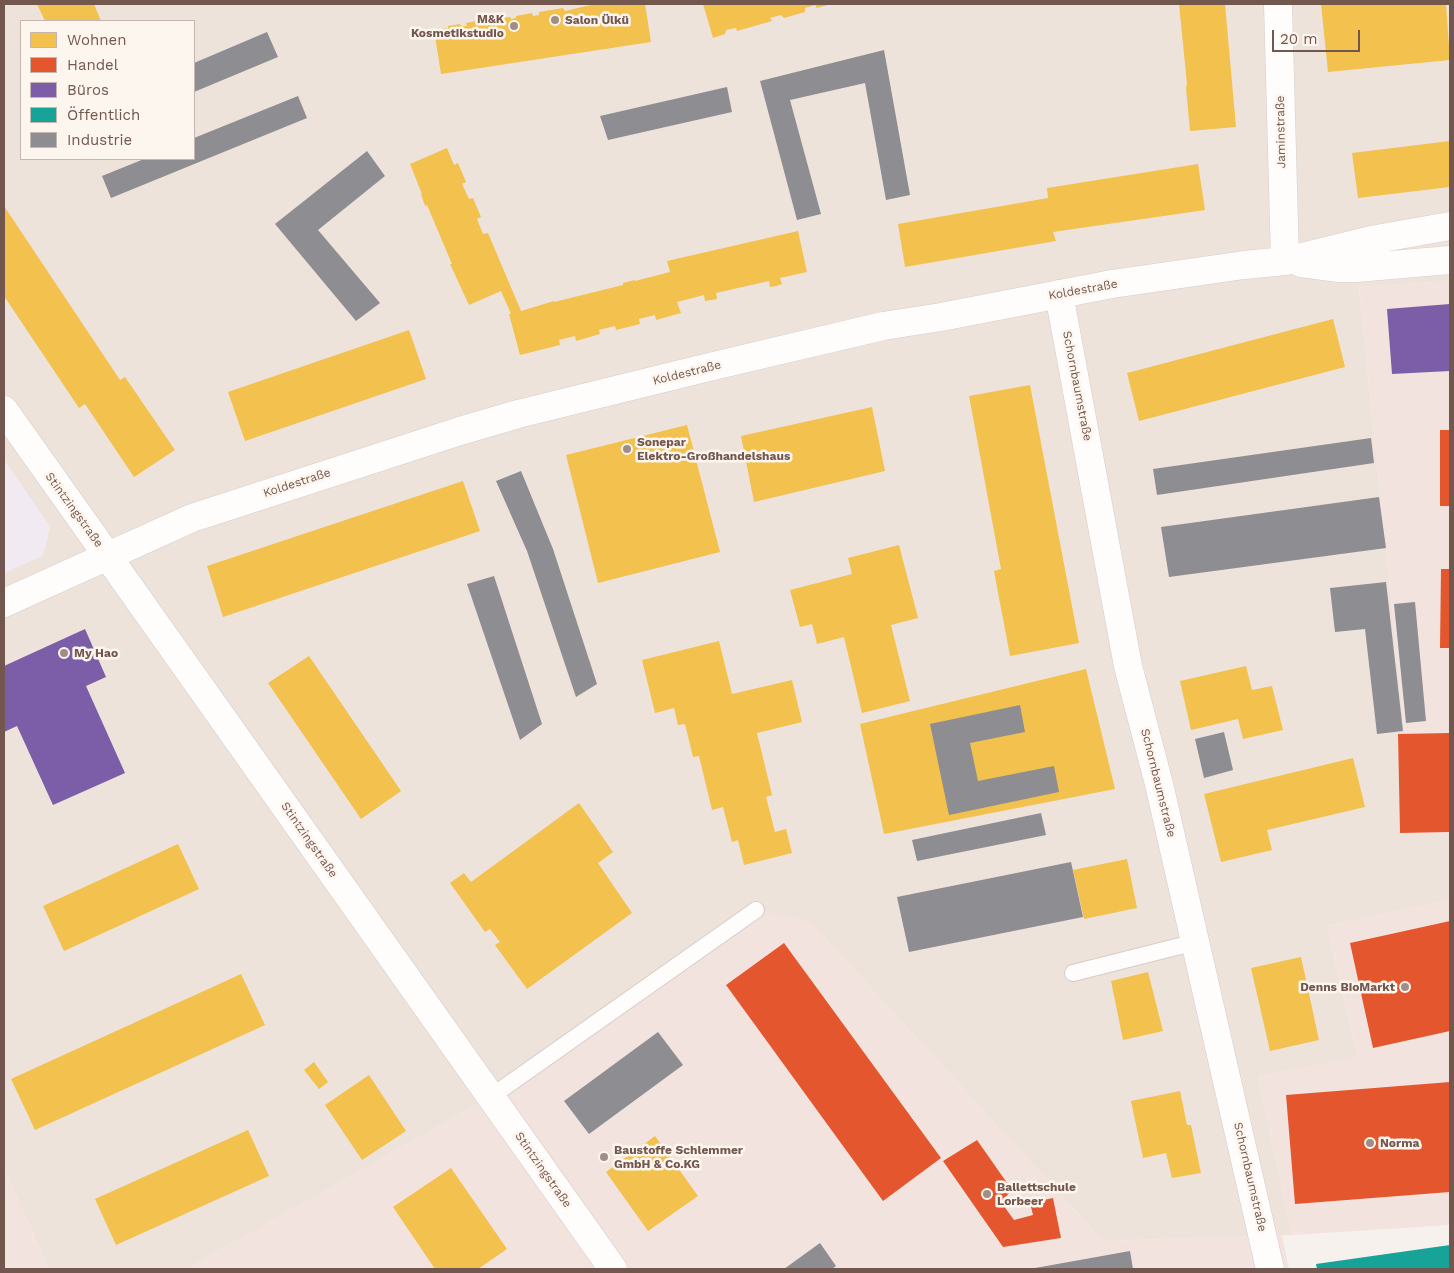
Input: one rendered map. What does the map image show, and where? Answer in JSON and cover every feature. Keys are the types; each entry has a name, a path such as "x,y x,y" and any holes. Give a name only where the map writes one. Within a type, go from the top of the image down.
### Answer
{"street":[{"name":"Jaminstraße","path":"1278,4 1285,261"},
{"name":"Koldestraße","path":"4,603 192,518 422,442 502,419 705,368 878,328 1150,279 1285,261 1371,240 1450,226"},
{"name":"Koldestraße","path":"1285,261 1339,268 1356,268 1450,260"},
{"name":"Schornbaumstraße","path":"1059,294 1128,666 1159,784 1270,1269"},
{"name":"Stintzingstraße","path":"4,410 613,1269"}],"lane":[{"path":"492,1096 756,910"},
{"path":"1073,973 1196,942"}],"shaded area":[{"path":"4,4 1450,4 1450,281 1359,287 1405,734 1398,734 1400,833 1450,832 1450,900 1327,926 1358,1058 1258,1076 1292,1235 1103,1241 809,921 492,1096 187,1269 49,1269 4,1169 4,573 43,555 50,527 4,460"},
{"path":"1450,281 1450,832 1400,833 1398,734 1405,733 1359,287"},
{"path":"4,460 50,527 43,555 4,573"},
{"path":"1450,900 1450,1225 1292,1235 1258,1076 1358,1057 1327,926"},
{"path":"756,910 809,921 1103,1241 1282,1235 1289,1269 187,1269 492,1096"},
{"path":"4,1169 49,1269 4,1269"}],"building: Wohnen":[{"path":"37,4 94,4 101,20 45,20"},
{"path":"595,4 645,4 651,42 441,74 434,30 460,24 461,26 467,26 466,23 487,19 510,17 511,19 516,18 516,16 532,13 533,16 539,15 539,12 563,8 565,11"},
{"path":"703,4 831,4 817,8 815,5 805,8 805,12 784,18 781,15 770,18 772,21 737,31 736,28 726,30 725,34 713,38"},
{"path":"1179,4 1225,4 1236,127 1190,131"},
{"path":"1321,4 1446,4 1450,60 1328,72"},
{"path":"1450,141 1450,187 1358,198 1352,153"},
{"path":"447,148 454,165 458,163 466,182 462,184 469,199 473,198 481,217 477,219 483,234 488,233 521,311 670,272 667,261 798,231 807,272 780,278 782,284 776,286 770,287 769,281 716,293 717,299 705,301 704,295 677,302 681,313 656,320 655,315 639,319 640,324 616,330 615,326 599,330 600,334 576,341 575,336 559,340 560,345 520,355 509,314 511,314 501,291 469,305 450,264 452,264 427,205 425,206 410,164"},
{"path":"1198,164 1205,210 1053,232 1056,241 905,267 898,224 1048,198 1047,188"},
{"path":"4,206 120,380 125,377 175,450 134,477 85,404 79,408 4,296"},
{"path":"1333,319 1345,367 1139,421 1127,373"},
{"path":"409,330 426,379 245,441 228,392"},
{"path":"1030,385 1079,643 1010,656 994,571 1001,569 969,396"},
{"path":"872,407 885,471 754,502 741,436"},
{"path":"687,425 720,552 598,583 566,455"},
{"path":"463,481 480,531 223,617 207,566"},
{"path":"899,545 918,618 891,625 910,701 862,713 844,637 817,644 812,624 800,627 790,590 852,574 848,558"},
{"path":"719,641 732,694 792,680 802,722 757,733 772,795 766,797 775,832 786,829 792,853 744,865 738,840 732,842 723,807 712,810 699,756 693,757 685,724 678,725 674,708 655,713 642,660"},
{"path":"309,656 401,791 361,819 268,683"},
{"path":"1246,666 1252,690 1272,686 1283,730 1243,739 1238,719 1191,730 1180,681"},
{"path":"1086,669 1115,789 884,834 860,724"},
{"path":"1353,758 1365,807 1267,830 1272,850 1221,862 1204,794"},
{"path":"579,803 613,852 598,863 632,913 527,989 495,945 500,942 490,929 485,932 450,883 464,873 471,882"},
{"path":"178,844 199,889 64,951 43,906"},
{"path":"1127,859 1137,908 1084,919 1073,870"},
{"path":"1301,957 1319,1040 1270,1051 1251,968"},
{"path":"1148,972 1163,1031 1123,1040 1111,981"},
{"path":"241,974 265,1025 35,1130 11,1079"},
{"path":"314,1062 328,1082 319,1089 304,1070"},
{"path":"369,1075 406,1131 362,1160 325,1105"},
{"path":"1180,1091 1187,1125 1191,1125 1201,1173 1172,1178 1166,1153 1143,1158 1131,1101"},
{"path":"248,1130 269,1176 116,1245 95,1199"},
{"path":"655,1136 698,1196 648,1231 606,1172"},
{"path":"451,1168 507,1249 478,1269 435,1269 393,1207"}],"building: Handel":[{"path":"1440,430 1450,430 1450,506 1440,506"},
{"path":"1441,569 1450,569 1450,648 1440,648"},
{"path":"1450,733 1450,832 1400,833 1398,734"},
{"name":"Denns BioMarkt","path":"1450,921 1450,1031 1373,1048 1350,943"},
{"path":"784,943 941,1158 883,1201 726,985"},
{"name":"Norma","path":"1450,1082 1450,1192 1295,1204 1286,1095"},
{"name":"Ballettschule Lorbeer","path":"977,1140 1012,1190 1001,1202 1014,1220 1033,1215 1030,1203 1053,1198 1061,1238 1003,1247 943,1161"}],"building: Büros":[{"path":"1450,304 1450,371 1392,374 1387,309"},
{"path":"85,629 106,677 86,686 125,773 53,805 17,726 4,732 4,666"}],"building: Öffentlich":[{"path":"1450,1245 1450,1269 1317,1269 1316,1264"}],"building: Industrie":[{"path":"267,32 278,57 195,92 195,63"},
{"path":"884,50 910,195 886,200 865,83 790,100 821,214 797,220 760,81"},
{"path":"727,87 732,112 608,140 600,116"},
{"path":"298,96 307,118 111,198 102,176 142,160 195,160 195,138"},
{"path":"367,151 385,176 318,230 380,303 356,321 275,224"},
{"path":"1371,438 1374,463 1157,495 1153,469"},
{"path":"521,471 553,549 597,684 576,697 527,551 496,481"},
{"path":"1379,497 1386,548 1169,577 1161,527"},
{"path":"494,576 542,724 520,740 467,584"},
{"path":"1386,582 1403,731 1377,734 1365,629 1335,632 1330,588"},
{"path":"1415,602 1426,721 1406,723 1394,604"},
{"path":"1020,705 1025,732 970,743 978,781 1054,766 1059,792 949,815 930,724"},
{"path":"1224,732 1233,770 1204,778 1195,739"},
{"path":"1041,813 1046,835 917,861 912,840"},
{"path":"1071,862 1083,917 909,952 897,897"},
{"path":"658,1032 683,1065 589,1134 564,1101"},
{"path":"820,1243 836,1266 832,1269 784,1269"},
{"path":"1130,1251 1133,1269 1035,1269 1035,1268"}],"place":[{"name":"Salon Ülkü","path":"555,20"},
{"name":"M&K Kosmetikstudio","path":"514,26"},
{"name":"Sonepar Elektro-Großhandelshaus","path":"627,449"},
{"name":"My Hao","path":"64,653"},
{"name":"Denns BioMarkt","path":"1405,987"},
{"name":"Norma","path":"1370,1143"},
{"name":"Baustoffe Schlemmer GmbH & Co.KG","path":"604,1157"},
{"name":"Ballettschule Lorbeer","path":"987,1194"}]}
